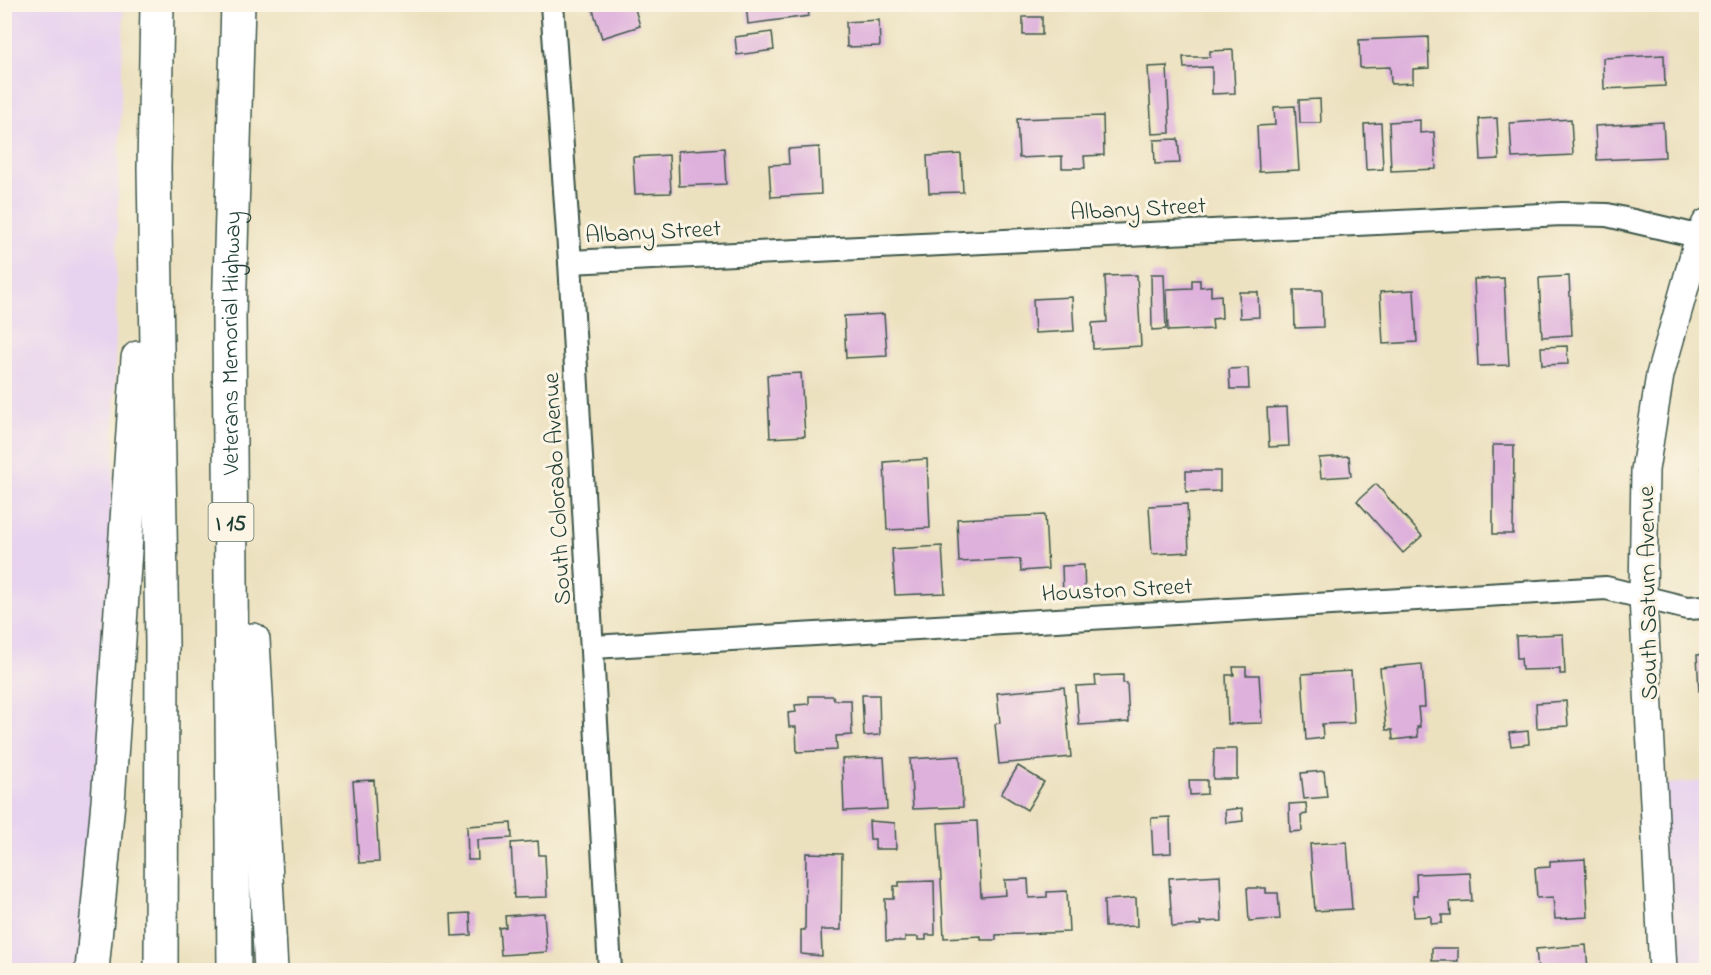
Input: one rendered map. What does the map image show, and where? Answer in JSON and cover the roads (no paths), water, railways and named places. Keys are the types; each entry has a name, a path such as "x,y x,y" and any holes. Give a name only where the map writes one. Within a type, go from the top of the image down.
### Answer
{"highway":[{"path":"157,4 154,168 162,644 161,970"},
{"name":"Veterans Memorial Highway","path":"234,970 229,317 238,4"},
{"path":"92,970 108,802 130,465 154,168"},
{"path":"229,317 252,611 271,970"}],"street":[{"name":"South Colorado Avenue","path":"552,4 570,262 610,970"},
{"name":"Albany Street","path":"570,262 1562,214 1607,215 1704,232"},
{"name":"South Saturn Avenue","path":"1663,970 1643,597 1647,459 1660,375 1704,232"},
{"name":"Houston Street","path":"593,647 1606,588 1687,608 1707,607"}]}
